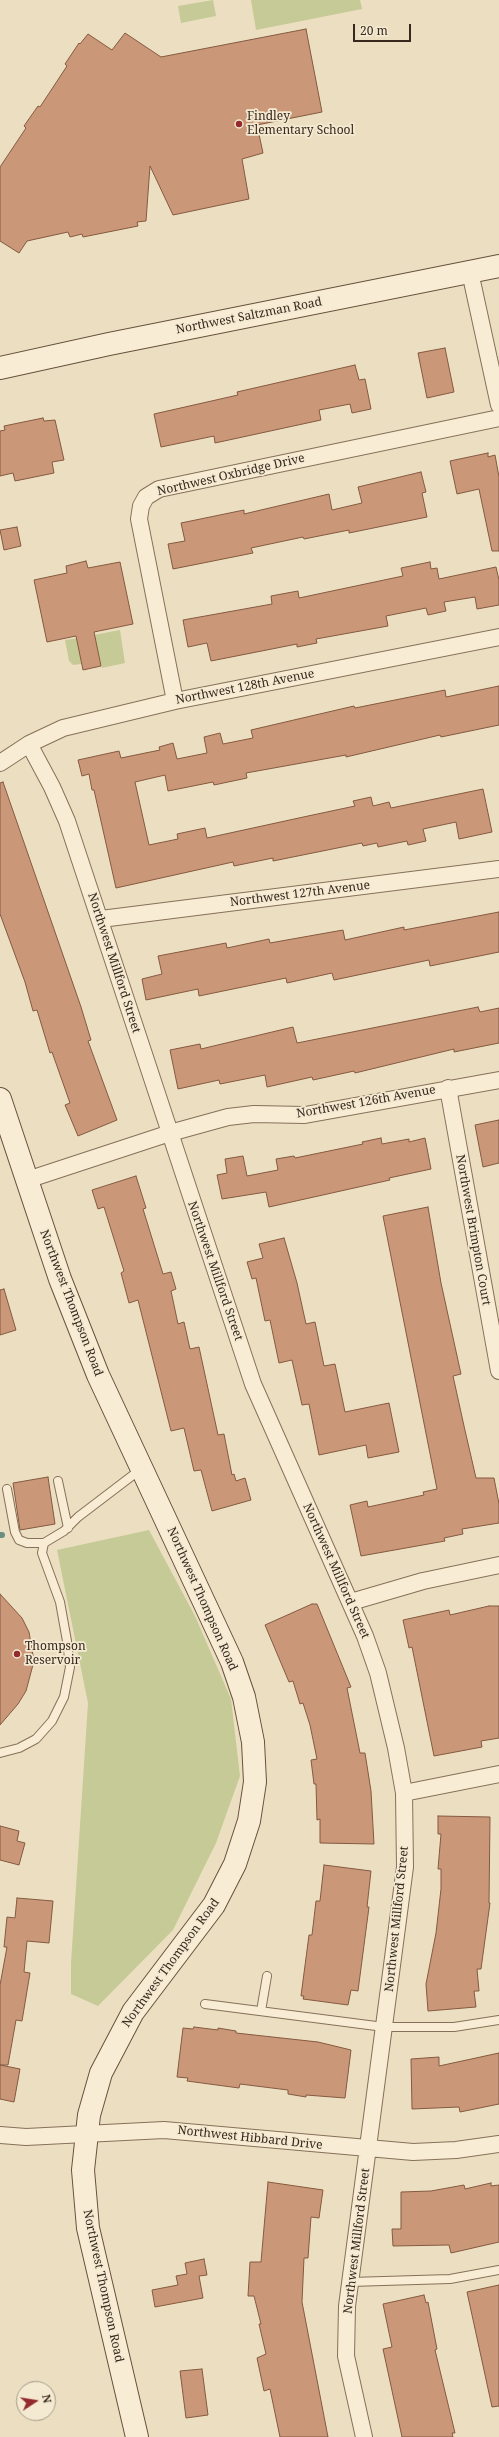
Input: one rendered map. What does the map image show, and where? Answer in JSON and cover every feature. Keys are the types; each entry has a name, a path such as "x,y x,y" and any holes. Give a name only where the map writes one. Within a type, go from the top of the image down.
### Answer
{"street":[{"name":"Northwest Saltzman Road","path":"0,368 109,344 499,266"},
{"path":"470,272 499,405"},
{"name":"Northwest Oxbridge Drive","path":"175,701 139,519 141,506 146,497 158,489 499,418"},
{"name":"Northwest 128th Avenue","path":"0,763 29,744 63,728 175,701 499,637"},
{"name":"Northwest Millford Street","path":"29,744 52,787 67,821 101,920 253,1384 351,1602 382,1686 404,1793 405,1867 369,2150 350,2282 346,2356 364,2437"},
{"name":"Northwest 127th Avenue","path":"101,920 499,868"},
{"name":"Northwest 126th Avenue","path":"27,1180 170,1133 228,1117 254,1114 305,1115 499,1080"},
{"name":"Northwest Brimpton Court","path":"448,1088 499,1371"},
{"name":"Northwest Thompson Road","path":"0,1100 60,1279 98,1374 232,1662 244,1697 253,1742 255,1782 249,1821 235,1864 214,1905 133,2012 101,2072 93,2094 83,2170 88,2228 137,2437"},
{"path":"351,1602 423,1581 499,1565"},
{"path":"404,1793 499,1774"},
{"name":"Northwest Hibbard Drive","path":"0,2135 26,2137 164,2130 192,2131 369,2150 413,2152 456,2150 499,2144"}],"lane":[{"path":"7,1489 15,1532 19,1540 27,1543 44,1543 68,1528 78,1517 142,1468"},
{"path":"58,1481 68,1528"},
{"path":"0,1753 19,1748 36,1739 52,1721 64,1696 70,1667 68,1641 60,1602 42,1553 44,1543"},
{"path":"261,2011 267,1976"},
{"path":"205,2004 384,2027 454,2027 499,2020"},
{"path":"350,2282 450,2279 499,2270"}],"green space":[{"path":"213,0 216,16 181,23 178,6"},
{"path":"251,0 360,0 362,9 256,30"},
{"path":"120,630 125,663 102,668 94,635"},
{"path":"85,637 89,658 81,660 81,664 73,665 69,661 65,640"},
{"path":"149,1530 195,1616 231,1699 240,1776 216,1843 173,1930 98,2006 71,1994 71,1963 88,1703 57,1550"}],"building":[{"path":"306,29 322,112 257,125 263,153 242,159 249,199 173,215 150,166 146,221 137,222 138,226 83,237 82,234 70,237 68,232 27,241 19,253 0,241 0,167 26,128 24,126 38,106 40,107 67,66 65,64 79,43 80,44 88,34 112,50 125,33 161,57"},
{"path":"445,348 454,392 427,398 418,353"},
{"path":"355,365 359,380 365,379 371,409 352,413 350,404 319,410 321,420 215,443 214,436 161,447 154,414 238,395 237,392"},
{"path":"43,418 44,421 55,420 64,460 52,462 54,473 15,481 13,473 0,476 0,431 5,430 4,426"},
{"path":"488,453 488,457 495,455 499,477 499,551 492,551 479,489 457,494 450,461"},
{"path":"421,472 426,492 422,493 427,517 349,533 349,530 304,539 303,537 251,548 253,553 173,569 168,544 185,541 181,523 244,510 244,514 329,494 332,510 362,503 358,487"},
{"path":"17,527 21,546 4,550 0,530"},
{"path":"86,561 88,568 120,562 133,624 94,632 101,666 83,670 76,636 47,642 34,580 67,573 66,566"},
{"path":"430,562 431,569 437,568 439,579 496,567 499,580 499,605 477,609 475,597 444,602 446,611 428,615 426,608 386,616 388,626 316,639 317,643 297,647 297,644 211,661 207,643 188,647 183,620 272,604 271,596 298,591 299,598 403,576 401,568"},
{"path":"499,686 499,725 441,737 440,735 346,757 346,755 246,773 247,778 214,785 213,782 168,791 165,775 135,782 149,845 178,839 177,834 205,828 207,838 355,806 353,801 371,797 373,806 389,802 391,808 483,789 492,832 459,839 456,822 423,829 426,841 408,845 407,841 378,847 377,843 363,846 362,843 273,861 273,858 234,866 233,862 116,888 94,790 92,790 89,774 82,776 78,760 119,751 121,758 160,750 159,747 173,743 177,759 207,753 204,737 220,733 223,744 253,738 251,730 354,706 355,708 445,690 446,697"},
{"path":"3,782 81,1007 91,1040 88,1041 117,1120 78,1136 65,1105 70,1103 52,1052 50,1053 37,1010 33,1011 25,982 0,914 0,783"},
{"path":"499,912 499,952 430,966 429,960 334,980 332,973 287,983 286,978 199,996 198,989 146,1000 142,979 162,974 158,956 226,943 227,948 269,939 270,943 343,930 345,940 404,927 404,930"},
{"path":"478,1007 480,1012 499,1008 499,1043 454,1052 454,1049 355,1073 354,1071 313,1080 312,1077 267,1087 265,1075 220,1084 219,1080 178,1089 170,1050 200,1044 201,1049 293,1027 297,1043"},
{"path":"499,1120 499,1163 483,1167 475,1125"},
{"path":"381,1138 382,1144 409,1139 409,1142 425,1138 431,1169 389,1178 390,1180 269,1207 266,1192 222,1199 217,1175 227,1173 225,1159 243,1156 247,1176 278,1170 276,1159 294,1156 295,1158 363,1144 362,1142"},
{"path":"136,1176 146,1208 143,1209 163,1274 171,1272 176,1289 171,1291 178,1324 184,1322 190,1349 199,1347 218,1435 224,1434 232,1475 234,1474 236,1481 245,1478 251,1500 212,1511 201,1470 194,1471 184,1428 171,1431 138,1300 129,1303 121,1273 124,1271 104,1207 98,1209 92,1190"},
{"path":"428,1207 441,1283 461,1374 453,1376 464,1426 476,1478 494,1478 499,1504 499,1523 462,1529 463,1534 444,1538 445,1541 361,1556 350,1505 367,1501 368,1507 424,1495 423,1492 437,1489 383,1216"},
{"path":"284,1238 297,1283 306,1324 315,1322 324,1366 335,1364 345,1412 389,1403 399,1452 368,1458 366,1445 319,1455 309,1404 302,1405 292,1360 279,1363 270,1320 265,1321 256,1278 252,1279 247,1262 263,1258 259,1244"},
{"path":"4,1289 16,1330 0,1335 0,1290"},
{"path":"48,1477 55,1524 20,1530 13,1483"},
{"name":"Thompson Reservoir","path":"0,1594 22,1618 29,1632 34,1661 26,1691 18,1704 0,1725"},
{"path":"312,1604 317,1604 351,1687 347,1688 360,1753 365,1753 371,1791 374,1844 320,1843 320,1819 317,1820 316,1784 314,1784 311,1760 317,1759 310,1725 303,1703 300,1704 293,1681 289,1682 265,1625"},
{"path":"489,1606 499,1606 499,1738 481,1741 482,1747 434,1756 412,1647 409,1648 403,1620 449,1610 450,1615"},
{"path":"438,1816 490,1817 490,1903 481,1969 477,1969 479,1991 474,1991 476,2007 428,2011 426,1984 436,1933 441,1889 441,1869 438,1869 441,1834 438,1834"},
{"path":"0,1826 19,1831 17,1841 25,1843 19,1865 0,1860"},
{"path":"324,1865 371,1871 367,1907 369,1907 358,1991 351,1990 348,2005 303,1999 304,1996 301,1996 309,1935 312,1935 316,1901 320,1901"},
{"path":"17,1898 53,1901 49,1943 27,1941 24,1972 30,1973 22,2021 16,2020 8,2065 0,2065 0,1985 7,1947 4,1947 7,1917 15,1918"},
{"path":"194,2027 218,2030 218,2028 236,2031 236,2033 318,2042 351,2050 345,2098 306,2095 306,2097 288,2094 288,2090 240,2084 239,2088 187,2081 188,2078 177,2077 183,2028 193,2029"},
{"path":"499,2053 499,2104 460,2112 459,2107 412,2109 411,2059 439,2057 439,2066"},
{"path":"0,2065 20,2069 14,2102 0,2099"},
{"path":"268,2182 323,2190 319,2218 311,2217 308,2258 304,2258 302,2302 328,2437 280,2437 270,2389 264,2391 257,2358 266,2354 259,2324 261,2324 254,2296 248,2296 250,2262 261,2262"},
{"path":"491,2183 491,2186 499,2185 499,2242 451,2253 449,2245 393,2246 392,2229 401,2229 401,2192 431,2191 464,2185 465,2189"},
{"path":"204,2259 207,2275 199,2276 203,2298 155,2307 152,2290 178,2285 176,2276 187,2274 185,2263"},
{"path":"499,2285 499,2406 492,2407 467,2292"},
{"path":"424,2295 426,2303 428,2302 437,2349 435,2350 455,2433 452,2433 453,2437 402,2437 383,2349 392,2347 383,2304"},
{"path":"202,2369 208,2415 186,2418 180,2371"}],"place":[{"name":"Findley Elementary School","path":"239,124"},
{"name":"Thompson Reservoir","path":"17,1654"}]}
